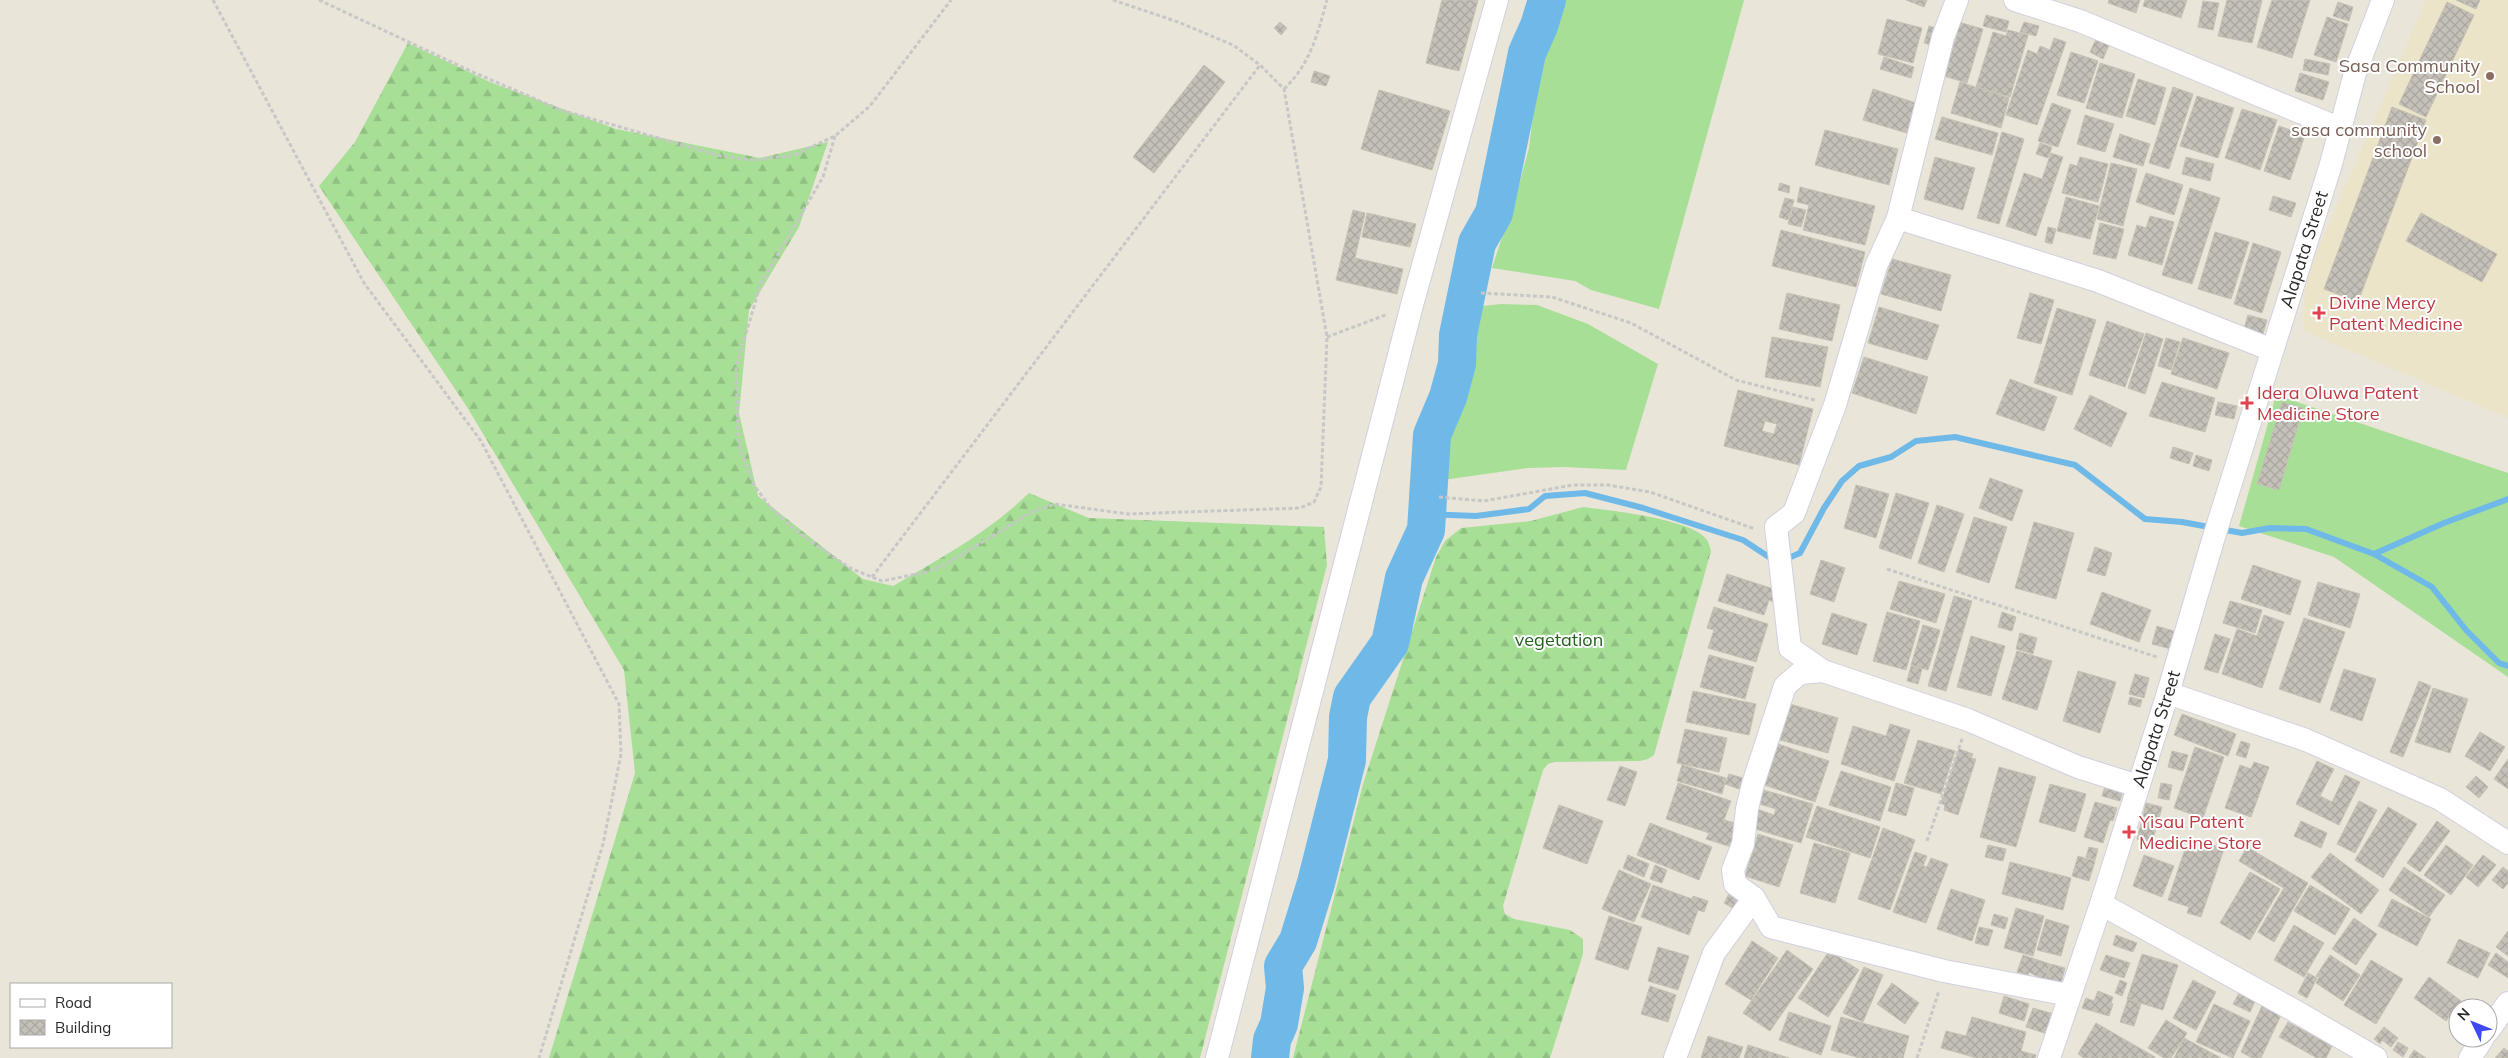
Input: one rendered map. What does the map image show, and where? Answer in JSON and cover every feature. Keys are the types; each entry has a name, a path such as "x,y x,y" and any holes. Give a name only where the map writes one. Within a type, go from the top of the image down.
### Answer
{"street":[{"path":"1217,1058 1412,305 1498,0"},
{"path":"1957,0 1943,37 1898,218 1876,266 1836,405 1794,513 1776,527 1790,648 1823,671 1968,720 2078,767 2138,786"},
{"path":"2015,0 2080,21 2341,129"},
{"name":"Alapata Street","path":"2049,1058 2101,904 2168,693 2225,500 2341,129 2355,73 2383,0"},
{"path":"1898,218 2098,281 2272,350"},
{"path":"1823,671 1800,673 1785,686 1753,784 1747,809 1743,844 1733,870 1735,884 1754,898 1771,927 1944,971 2069,995"},
{"path":"2168,693 2306,740 2431,795 2508,844"},
{"path":"1675,1058 1714,953 1754,898"},
{"path":"2101,904 2295,1010 2376,1058"},
{"path":"2498,1018 2508,1003"}],"path":[{"path":"213,0 364,283 481,441 619,704 621,754 603,844 539,1058"},
{"path":"320,0 475,73 561,110 721,156 754,160 794,155 835,136 870,106 951,0"},
{"path":"835,136 823,178 761,283 736,367 736,416 741,451 754,485 770,508 800,534 850,568 882,581 927,572 974,548 1032,512 1055,504 1128,514 1171,514 1300,508 1314,502 1321,487 1328,337 1284,89 1260,65 1233,45 1178,22 1113,0"},
{"path":"1284,89 1303,70 1316,39 1327,0"},
{"path":"872,578 1260,65"},
{"path":"1481,293 1552,297 1631,323 1736,380 1836,405"},
{"path":"1328,337 1412,305"},
{"path":"1440,497 1484,501 1536,494 1573,485 1608,486 1650,492 1760,531 1776,527"},
{"path":"1887,569 2176,663"},
{"path":"1926,841 1968,720"},
{"path":"1917,1058 1944,971"}],"shaded area":[{"name":"sasa community school","path":"2426,0 2508,0 2508,418 2304,331 2305,280"}],"green space":[{"path":"1557,0 1744,0 1659,309 1591,290 1575,281 1492,268 1529,148 1539,65"},
{"path":"408,43 490,82 616,129 760,158 828,142 799,227 749,310 739,413 758,496 863,579 893,586 947,555 981,532 1029,493 1089,518 1324,527 1327,565 1200,1058 549,1058 635,773 624,670 467,407 319,186 355,142"},
{"path":"1501,304 1537,305 1588,324 1658,364 1626,470 1564,467 1528,468 1443,480 1439,420 1474,307"},
{"path":"2276,395 2508,473 2508,677 2334,557 2239,526"},
{"name":"vegetation","path":"1583,507 1629,513 1686,526 1707,540 1711,551 1654,755 1640,761 1555,762 1548,764 1543,770 1503,906 1505,914 1514,919 1570,930 1583,939 1583,954 1550,1058 1293,1058 1363,784 1436,557 1445,541 1461,528 1531,521"}],"building":[{"path":"1442,0 1478,0 1459,71 1426,63"},
{"path":"1906,0 1927,0 1924,7"},
{"path":"2109,0 2140,0 2136,13 2108,3"},
{"path":"2145,0 2187,0 2181,18 2143,6"},
{"path":"2227,0 2262,0 2252,43 2218,36"},
{"path":"2272,0 2310,0 2292,58 2257,47"},
{"path":"2456,0 2480,0 2476,9"},
{"path":"2203,1 2219,3 2213,30 2198,27"},
{"path":"2338,2 2353,7 2349,21 2333,16"},
{"path":"2447,2 2474,15 2426,117 2399,104"},
{"path":"1986,15 2009,21 2006,32 1983,26"},
{"path":"2327,17 2348,24 2336,62 2314,55"},
{"path":"1887,19 1922,28 1913,63 1878,54"},
{"path":"1955,21 1983,29 1967,83 1944,76 1958,32 1952,30"},
{"path":"1280,22 1287,28 1281,35 1274,28"},
{"path":"2024,22 2039,26 2036,36 2020,32"},
{"path":"1929,26 1939,29 1934,46 1924,43"},
{"path":"2008,30 2028,35 2010,97 1976,87 1993,32 2006,36"},
{"path":"2054,38 2066,42 2037,125 2006,115 2028,50 2037,54 2040,46 2050,50"},
{"path":"2096,39 2109,45 2103,59 2090,52"},
{"path":"2071,52 2098,61 2084,103 2057,95"},
{"path":"1884,57 1914,67 1911,78 1880,69"},
{"path":"2305,59 2330,64 2328,75 2303,70"},
{"path":"2100,63 2135,74 2122,118 2086,108"},
{"path":"1204,65 1225,82 1154,173 1133,157"},
{"path":"1314,71 1330,76 1326,86 1311,82"},
{"path":"2300,73 2329,82 2323,100 2295,91"},
{"path":"2138,79 2166,88 2155,125 2126,116"},
{"path":"1960,82 2009,98 2001,128 1951,113"},
{"path":"2173,87 2193,94 2169,169 2149,163"},
{"path":"1873,89 1919,104 1910,134 1863,120"},
{"path":"1379,90 1450,111 1432,170 1361,149"},
{"path":"2197,96 2234,108 2218,158 2180,146"},
{"path":"2052,103 2071,110 2058,147 2038,141"},
{"path":"2392,107 2426,120 2358,302 2324,289"},
{"path":"2242,109 2277,120 2260,170 2225,158"},
{"path":"2085,115 2114,124 2105,152 2077,144"},
{"path":"1942,117 1998,133 1992,155 1935,139"},
{"path":"2279,126 2305,135 2290,180 2264,171"},
{"path":"1825,130 1898,149 1889,185 1815,165"},
{"path":"2002,132 2024,139 1999,224 1977,218"},
{"path":"2120,134 2150,144 2143,166 2113,157"},
{"path":"2040,143 2052,147 2048,158 2036,154"},
{"path":"2051,153 2063,157 2036,236 2006,226 2024,173 2042,179"},
{"path":"1935,157 1975,168 1963,210 1924,199"},
{"path":"2080,157 2108,164 2098,202 2062,193 2070,164 2077,166"},
{"path":"2186,157 2214,164 2210,181 2182,174"},
{"path":"2111,163 2137,169 2123,226 2097,219"},
{"path":"2146,173 2183,185 2174,215 2136,202"},
{"path":"1780,183 1790,186 1789,193 1778,190"},
{"path":"1800,187 1875,206 1865,245 1803,230 1809,205 1797,202"},
{"path":"2190,188 2220,198 2192,284 2162,275"},
{"path":"2273,196 2296,203 2291,217 2269,210"},
{"path":"2066,197 2099,206 2090,239 2057,231"},
{"path":"1785,198 1794,200 1788,220 1779,217"},
{"path":"1793,207 1806,210 1801,227 1788,224"},
{"path":"1353,210 1365,213 1355,258 1403,269 1397,294 1336,280"},
{"path":"1367,213 1416,224 1410,247 1362,237"},
{"path":"2421,213 2497,254 2482,282 2406,241"},
{"path":"2150,216 2174,222 2162,265 2128,255 2137,225 2146,228"},
{"path":"2100,223 2124,229 2116,259 2093,254"},
{"path":"2048,227 2056,229 2052,244 2045,242"},
{"path":"1781,230 1865,252 1856,287 1772,266"},
{"path":"2215,232 2249,242 2231,299 2198,289"},
{"path":"2253,243 2281,252 2262,313 2234,304"},
{"path":"1892,259 1951,275 1941,311 1881,294"},
{"path":"1787,293 1840,305 1832,341 1779,329"},
{"path":"2030,293 2054,300 2041,344 2017,338"},
{"path":"1879,307 1939,325 1927,360 1868,343"},
{"path":"2057,308 2096,320 2072,395 2034,383"},
{"path":"2248,315 2267,320 2262,337 2243,332"},
{"path":"2107,321 2144,334 2125,387 2089,375"},
{"path":"2146,333 2163,339 2145,394 2128,388"},
{"path":"1772,337 1828,347 1820,387 1765,377"},
{"path":"2166,338 2180,342 2171,370 2158,366"},
{"path":"2183,338 2229,353 2217,389 2171,374"},
{"path":"1864,357 1928,377 1916,414 1852,393"},
{"path":"2010,379 2057,397 2044,431 1996,414"},
{"path":"2162,382 2215,398 2205,432 2149,416"},
{"path":"1738,390 1813,409 1799,465 1724,446","holes":["1765,421 1777,424 1774,434 1762,431"]},
{"path":"2090,395 2127,413 2111,447 2074,429"},
{"path":"2218,402 2237,406 2234,419 2215,415"},
{"path":"2282,402 2303,408 2279,490 2257,484"},
{"path":"2173,447 2193,453 2189,464 2170,458"},
{"path":"2196,455 2212,460 2209,471 2193,466"},
{"path":"1990,478 2023,490 2012,521 1979,508"},
{"path":"1856,485 1889,494 1876,538 1844,528"},
{"path":"1896,493 1929,503 1911,559 1879,548"},
{"path":"1937,505 1964,514 1944,572 1918,563"},
{"path":"1974,517 2007,527 1989,583 1956,572"},
{"path":"2034,522 2074,533 2056,599 2015,588"},
{"path":"2095,547 2112,553 2105,576 2087,571"},
{"path":"1821,560 1845,568 1834,602 1810,594"},
{"path":"2253,565 2301,581 2290,615 2241,599"},
{"path":"1727,574 1777,590 1773,602 1769,600 1764,615 1718,601"},
{"path":"1899,581 1945,594 1936,623 1890,609"},
{"path":"2318,582 2360,594 2350,628 2308,615"},
{"path":"2102,592 2151,610 2139,642 2090,624"},
{"path":"1954,596 1972,601 1946,691 1928,686"},
{"path":"2230,601 2262,610 2255,633 2223,623"},
{"path":"1714,607 1768,624 1756,662 1708,648 1714,630 1707,628"},
{"path":"1887,612 1920,621 1906,670 1873,661"},
{"path":"2002,612 2016,617 2012,631 1998,627"},
{"path":"1832,613 1867,624 1857,655 1822,644"},
{"path":"2264,615 2284,622 2262,688 2222,674 2237,629 2257,636"},
{"path":"2304,618 2345,632 2320,703 2279,689"},
{"path":"1923,625 1940,630 1928,670 1911,665"},
{"path":"2157,626 2177,632 2171,649 2152,644"},
{"path":"2020,633 2037,638 2033,654 2016,649"},
{"path":"2215,634 2230,639 2218,673 2204,669"},
{"path":"1971,636 2005,646 1991,696 1957,687"},
{"path":"2017,651 2052,661 2037,710 2002,699"},
{"path":"1709,655 1754,667 1745,699 1700,687"},
{"path":"1911,666 1922,669 1918,684 1907,681"},
{"path":"2344,669 2376,679 2362,721 2330,710"},
{"path":"2078,671 2116,682 2100,733 2063,721"},
{"path":"2135,674 2149,678 2144,698 2129,694"},
{"path":"2419,681 2431,686 2403,757 2390,752"},
{"path":"2433,688 2468,699 2450,753 2415,742"},
{"path":"1693,691 1756,704 1749,735 1686,722"},
{"path":"2130,697 2142,700 2140,707 2128,704"},
{"path":"1790,704 1838,718 1828,753 1780,740"},
{"path":"2182,714 2236,734 2228,756 2174,735"},
{"path":"1890,724 1910,730 1894,781 1841,764 1853,726 1886,736"},
{"path":"1685,729 1727,738 1719,772 1677,763"},
{"path":"2480,732 2505,747 2490,771 2465,756"},
{"path":"1918,740 1955,751 1941,794 1904,783"},
{"path":"2241,741 2250,744 2246,758 2236,755"},
{"path":"1775,743 1829,761 1815,802 1761,784"},
{"path":"2195,747 2224,757 2203,818 2174,808"},
{"path":"1959,749 1973,754 1971,758 1976,759 1958,815 1944,810 1945,805 1941,803"},
{"path":"2172,751 2188,755 2183,771 2168,767"},
{"path":"2508,759 2508,789 2494,779"},
{"path":"2317,761 2334,769 2320,796 2332,802 2345,775 2360,782 2339,825 2296,804"},
{"path":"2254,762 2269,767 2251,817 2225,808 2240,765 2251,769"},
{"path":"1682,765 1726,778 1722,794 1677,781"},
{"path":"1620,766 1637,772 1625,806 1607,800"},
{"path":"1999,767 2036,777 2016,847 1980,837"},
{"path":"1841,771 1891,787 1880,821 1829,805"},
{"path":"1729,774 1743,778 1739,789 1725,784"},
{"path":"2476,776 2488,787 2479,798 2466,787"},
{"path":"1678,783 1731,801 1724,820 1739,824 1731,847 1706,839 1709,833 1666,819"},
{"path":"1896,783 1914,788 1906,816 1888,811"},
{"path":"2106,783 2124,788 2120,801 2102,796"},
{"path":"2161,783 2172,785 2169,800 2158,798"},
{"path":"2050,784 2086,794 2075,832 2039,822"},
{"path":"1760,789 1813,804 1801,843 1749,827 1754,808 1774,815 1776,809 1756,803"},
{"path":"2359,801 2377,810 2355,853 2337,844"},
{"path":"2095,802 2117,808 2113,821 2110,820 2103,843 2084,837"},
{"path":"2146,803 2162,807 2152,843 2137,839"},
{"path":"1559,805 1603,821 1587,864 1543,848"},
{"path":"1817,806 1880,827 1870,858 1806,837"},
{"path":"2388,807 2417,824 2383,878 2355,860"},
{"path":"2301,821 2327,833 2321,848 2294,836"},
{"path":"2437,821 2450,831 2420,872 2407,863"},
{"path":"1650,823 1712,847 1699,880 1637,855"},
{"path":"1883,828 1915,840 1890,910 1858,899"},
{"path":"1758,834 1793,845 1779,887 1745,876"},
{"path":"2201,841 2224,849 2201,917 2187,913 2189,907 2168,900 2185,849 2197,853"},
{"path":"1814,843 1850,853 1835,903 1800,893"},
{"path":"1988,845 2006,849 2003,861 1985,857"},
{"path":"2446,845 2473,865 2451,895 2424,875"},
{"path":"2089,847 2098,849 2095,860 2086,857"},
{"path":"2247,847 2308,883 2274,942 2258,932 2284,888 2239,861"},
{"path":"1915,852 1927,856 1923,866 1927,867 1931,858 1948,864 1926,923 1893,912"},
{"path":"2330,853 2379,890 2361,914 2311,877"},
{"path":"1628,855 1649,864 1644,877 1623,868"},
{"path":"2144,855 2174,866 2162,897 2133,886"},
{"path":"2483,855 2496,865 2478,887 2466,877"},
{"path":"2078,856 2095,861 2089,881 2072,876"},
{"path":"2010,862 2071,878 2063,910 2002,894"},
{"path":"1655,865 1667,870 1662,883 1650,879"},
{"path":"2404,867 2445,895 2429,917 2389,890"},
{"path":"2503,867 2508,871 2508,883 2503,889 2492,880"},
{"path":"1619,870 1651,884 1634,922 1602,909"},
{"path":"2250,872 2280,889 2250,940 2220,923"},
{"path":"1653,885 1692,899 1693,896 1708,901 1704,912 1698,910 1689,935 1641,917"},
{"path":"2310,885 2350,909 2335,935 2294,911"},
{"path":"1951,889 1985,900 1972,941 1937,929"},
{"path":"1730,892 1747,903 1741,913 1724,903"},
{"path":"2392,899 2431,919 2417,946 2378,926"},
{"path":"2016,908 2044,916 2033,956 2004,948"},
{"path":"1994,914 2008,918 2005,929 1991,925"},
{"path":"1609,916 1642,927 1628,970 1595,959"},
{"path":"2354,918 2377,934 2356,965 2332,949"},
{"path":"2046,919 2069,926 2061,956 2037,950"},
{"path":"2294,925 2324,943 2304,977 2274,960"},
{"path":"1979,927 1993,930 1988,946 1975,943"},
{"path":"2508,931 2508,956 2496,947"},
{"path":"2116,935 2137,943 2133,952 2113,945"},
{"path":"2459,939 2490,953 2478,978 2447,963"},
{"path":"1752,941 1778,958 1751,1000 1725,984"},
{"path":"1658,947 1689,956 1678,990 1648,981"},
{"path":"1787,950 1813,969 1770,1031 1743,1013"},
{"path":"1829,951 1859,970 1828,1017 1798,998"},
{"path":"2496,953 2508,962 2508,978 2488,965"},
{"path":"2142,954 2178,965 2163,1010 2127,999"},
{"path":"2023,955 2050,964 2045,981 2029,972 2028,975 2017,972"},
{"path":"2106,955 2130,963 2124,978 2100,970"},
{"path":"2330,955 2360,975 2343,1001 2316,983 2319,977 2316,976"},
{"path":"2371,960 2403,979 2376,1024 2344,1005"},
{"path":"2051,964 2065,968 2060,987 2045,982"},
{"path":"1864,967 1883,975 1863,1022 1843,1013"},
{"path":"2308,973 2317,978 2307,998 2298,993"},
{"path":"2429,977 2457,998 2448,998 2448,1018 2446,1021 2414,998"},
{"path":"2120,980 2127,983 2122,996 2115,993"},
{"path":"2193,980 2216,992 2196,1030 2173,1018"},
{"path":"1892,983 1919,1003 1905,1024 1877,1004"},
{"path":"1650,986 1676,995 1668,1022 1641,1014"},
{"path":"2098,991 2113,997 2109,1016 2082,1008 2086,998 2094,1001"},
{"path":"2239,993 2255,1001 2250,1012 2233,1004"},
{"path":"2004,996 2029,1004 2024,1021 1999,1013"},
{"path":"2128,999 2141,1004 2134,1026 2120,1022"},
{"path":"2214,1004 2250,1021 2233,1058 2196,1042"},
{"path":"2262,1006 2281,1015 2261,1058 2252,1058 2241,1052"},
{"path":"2033,1008 2054,1014 2047,1034 2026,1027"},
{"path":"1789,1012 1831,1026 1821,1055 1779,1040"},
{"path":"1841,1017 1909,1036 1903,1058 1860,1058 1831,1050"},
{"path":"1972,1017 2026,1032 2021,1051 2036,1055 2035,1058 1977,1058 1941,1048 1946,1031 1966,1036"},
{"path":"2166,1020 2187,1033 2171,1058 2164,1058 2148,1048"},
{"path":"2288,1022 2332,1046 2326,1058 2317,1058 2279,1037"},
{"path":"2096,1023 2155,1058 2084,1058 2078,1054"},
{"path":"2384,1027 2398,1038 2391,1047 2382,1040 2380,1044 2374,1039"},
{"path":"1708,1036 1743,1047 1739,1058 1701,1058"},
{"path":"2184,1038 2221,1058 2174,1058"},
{"path":"2398,1042 2408,1048 2403,1057 2393,1050"},
{"path":"1748,1045 1789,1058 1744,1058"},
{"path":"2504,1048 2508,1051 2508,1058 2495,1058"},
{"path":"2414,1050 2426,1058 2409,1058"}],"waterway":[{"path":"1270,1058 1272,1040 1279,1024 1285,988 1283,966 1298,941 1316,883 1347,760 1348,717 1352,697 1390,643 1404,578 1426,530 1432,435 1448,397 1457,364 1458,335 1477,243 1494,213 1527,53 1539,26 1547,0"},
{"path":"1784,560 1800,553 1824,508 1842,481 1859,466 1891,457 1916,441 1955,437 2075,465 2145,519 2182,522 2242,533 2270,528 2306,529 2374,554 2432,587 2466,630 2499,663 2508,666"},
{"path":"1425,514 1476,516 1529,509 1545,496 1585,493 1643,508 1743,540 1775,561"},
{"path":"2374,554 2444,523 2508,499"}],"place":[{"name":"Sasa Community School","path":"2490,76"},
{"name":"sasa community school","path":"2437,140"},
{"name":"Divine Mercy Patent Medicine","path":"2319,313"},
{"name":"Idera Oluwa Patent Medicine Store","path":"2247,403"},
{"name":"Yisau Patent Medicine Store","path":"2129,832"}]}
